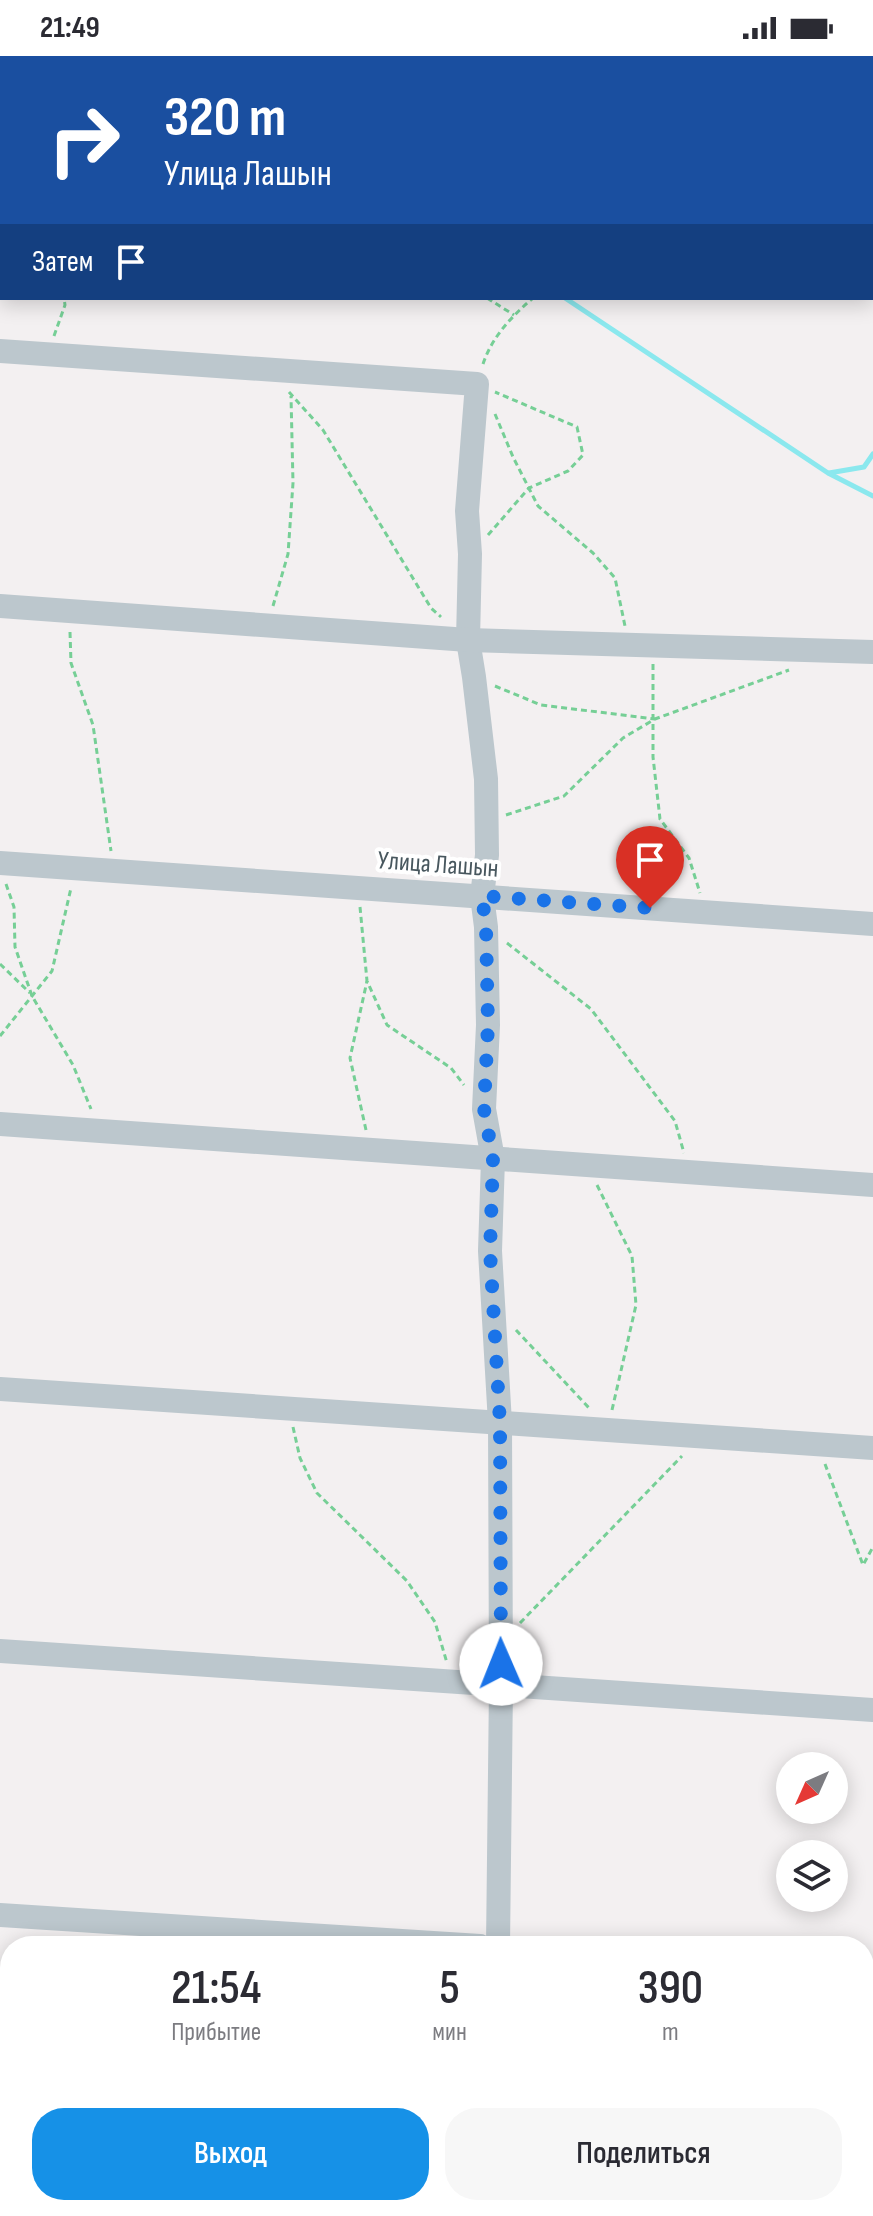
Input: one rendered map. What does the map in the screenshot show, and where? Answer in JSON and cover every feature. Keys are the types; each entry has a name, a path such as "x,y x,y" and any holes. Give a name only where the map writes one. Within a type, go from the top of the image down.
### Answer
{"street":[{"path":"0,351 477,384 467,511 470,554 468,640 486,779 487,821 482,896 486,927 488,1025 484,1109 493,1159 490,1251 500,1423 498,1936"},
{"path":"0,606 468,640 873,652"},
{"name":"Улица Лашын","path":"2,870 76,868 873,924"},
{"path":"0,1124 873,1185"},
{"path":"0,1389 873,1448"},
{"path":"0,1651 873,1710"},
{"path":"0,1915 325,1936"}],"path":[{"path":"47,355 64,300"},
{"path":"490,300 514,315"},
{"path":"477,384 489,348 514,315 531,300"},
{"path":"268,370 323,430 431,608 468,640"},
{"path":"477,384 496,414 538,506 593,553 615,578 640,644 655,719 653,757 660,819 689,858 706,912"},
{"path":"470,554 529,488 568,471 583,455 577,427 477,384"},
{"path":"268,625 288,554 293,483 291,395"},
{"path":"70,611 71,663 93,725 114,871"},
{"path":"487,821 564,796 623,738 655,719 798,667"},
{"path":"474,677 541,705 655,719"},
{"path":"0,1036 52,971 76,868"},
{"path":"2,870 14,907 15,947 32,996 73,1065 100,1131"},
{"path":"358,888 367,981 350,1058 365,1117 368,1150"},
{"path":"486,927 591,1009 675,1121 689,1172"},
{"path":"0,964 32,996"},
{"path":"367,981 387,1025 451,1068 484,1109"},
{"path":"587,1165 632,1256 636,1305 608,1430"},
{"path":"494,1307 608,1430"},
{"path":"289,1409 300,1458 317,1493 407,1581 435,1622 453,1682"},
{"path":"500,1642 701,1436"},
{"path":"817,1444 863,1565 873,1547"}],"waterway":[{"path":"568,300 828,473 873,496"},
{"path":"829,473 864,467 873,454"}],"route":[{"path":"501,1664 500,1423 490,1251 493,1159 484,1109 488,1025 486,927 482,896 650,908"}]}
